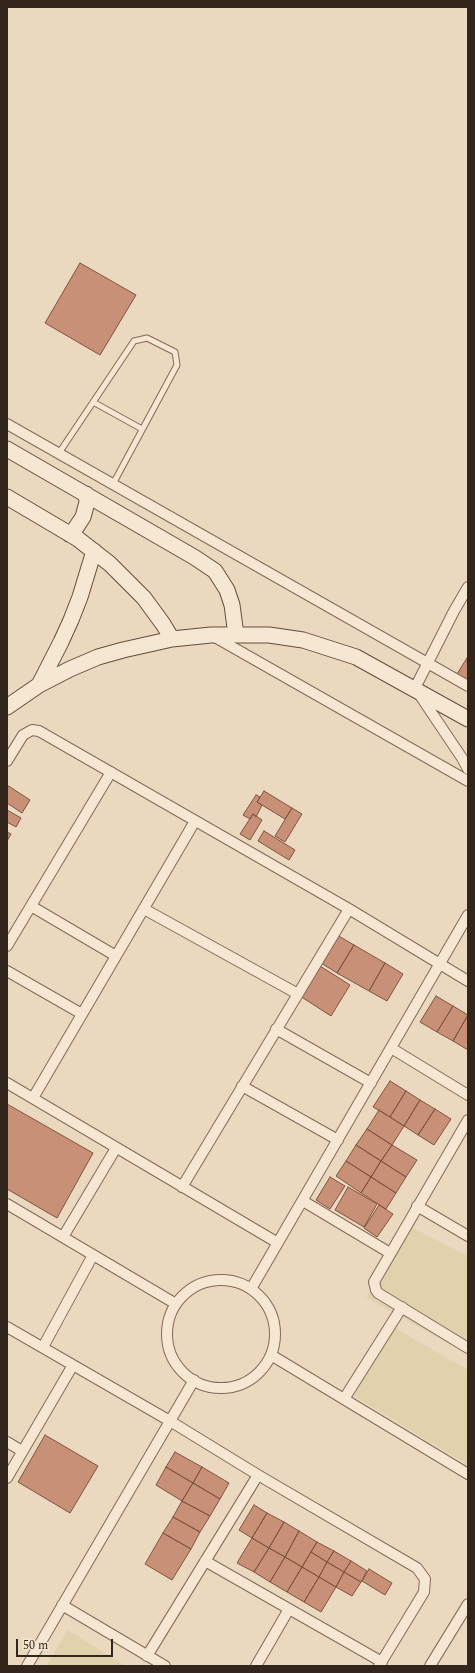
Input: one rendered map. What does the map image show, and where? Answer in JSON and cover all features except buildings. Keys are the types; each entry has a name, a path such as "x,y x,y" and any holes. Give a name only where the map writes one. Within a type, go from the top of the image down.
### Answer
{"main road":[{"path":"7,449 194,556 215,571 223,581 232,605 236,635"},
{"path":"69,534 83,517 87,502 86,494"},
{"path":"7,496 69,534 110,564 144,598 172,639"},
{"path":"39,685 71,620 94,551"},
{"path":"7,706 39,685 70,669 98,657 123,650 172,639 211,635 269,635 303,640 329,647 356,657 415,688 468,719"}],"street":[{"path":"7,424 468,686"},
{"path":"468,587 415,688 468,769"},
{"path":"211,635 468,781"},
{"path":"7,761 23,735 29,731 36,730 349,909 468,981"},
{"path":"7,946 111,772"},
{"path":"33,1098 195,822"},
{"path":"31,906 116,956"},
{"path":"144,909 298,994"},
{"path":"182,1187 349,909"},
{"path":"251,1290 468,915"},
{"path":"7,970 82,1014"},
{"path":"276,1030 371,1083"},
{"path":"391,1048 468,1095"},
{"path":"7,1083 278,1243"},
{"path":"242,1086 338,1140"},
{"path":"468,1120 376,1277 374,1286 378,1293 468,1348"},
{"path":"63,1237 116,1148"},
{"path":"303,1201 390,1253"},
{"path":"7,1204 176,1304"},
{"path":"417,1206 468,1236"},
{"path":"43,1347 93,1255"},
{"path":"211,1281 239,1283 251,1290 261,1297 273,1319 275,1344 264,1367 255,1376 244,1383 232,1387 219,1388 206,1386 184,1373 176,1363 169,1346 168,1327 176,1304 186,1294 198,1286 211,1281"},
{"path":"344,1399 402,1307"},
{"path":"7,1327 170,1421 418,1568 425,1579 424,1592 380,1664 289,1609 205,1561"},
{"path":"271,1355 468,1474"},
{"path":"7,1478 72,1365"},
{"path":"27,1666 194,1380"},
{"path":"7,1442 22,1451"},
{"path":"147,1656 258,1474"},
{"path":"430,1666 468,1604"},
{"path":"62,1605 165,1666"},
{"path":"256,1666 289,1609"}],"lane":[{"path":"59,453 134,341 147,338 175,352 178,366 113,484"},
{"path":"94,402 142,429"}],"shaded area":[{"path":"407,1225 468,1256 468,1355 366,1297"},
{"path":"391,1326 468,1370 468,1465 354,1396"},
{"path":"68,1630 126,1666 46,1666"}]}
